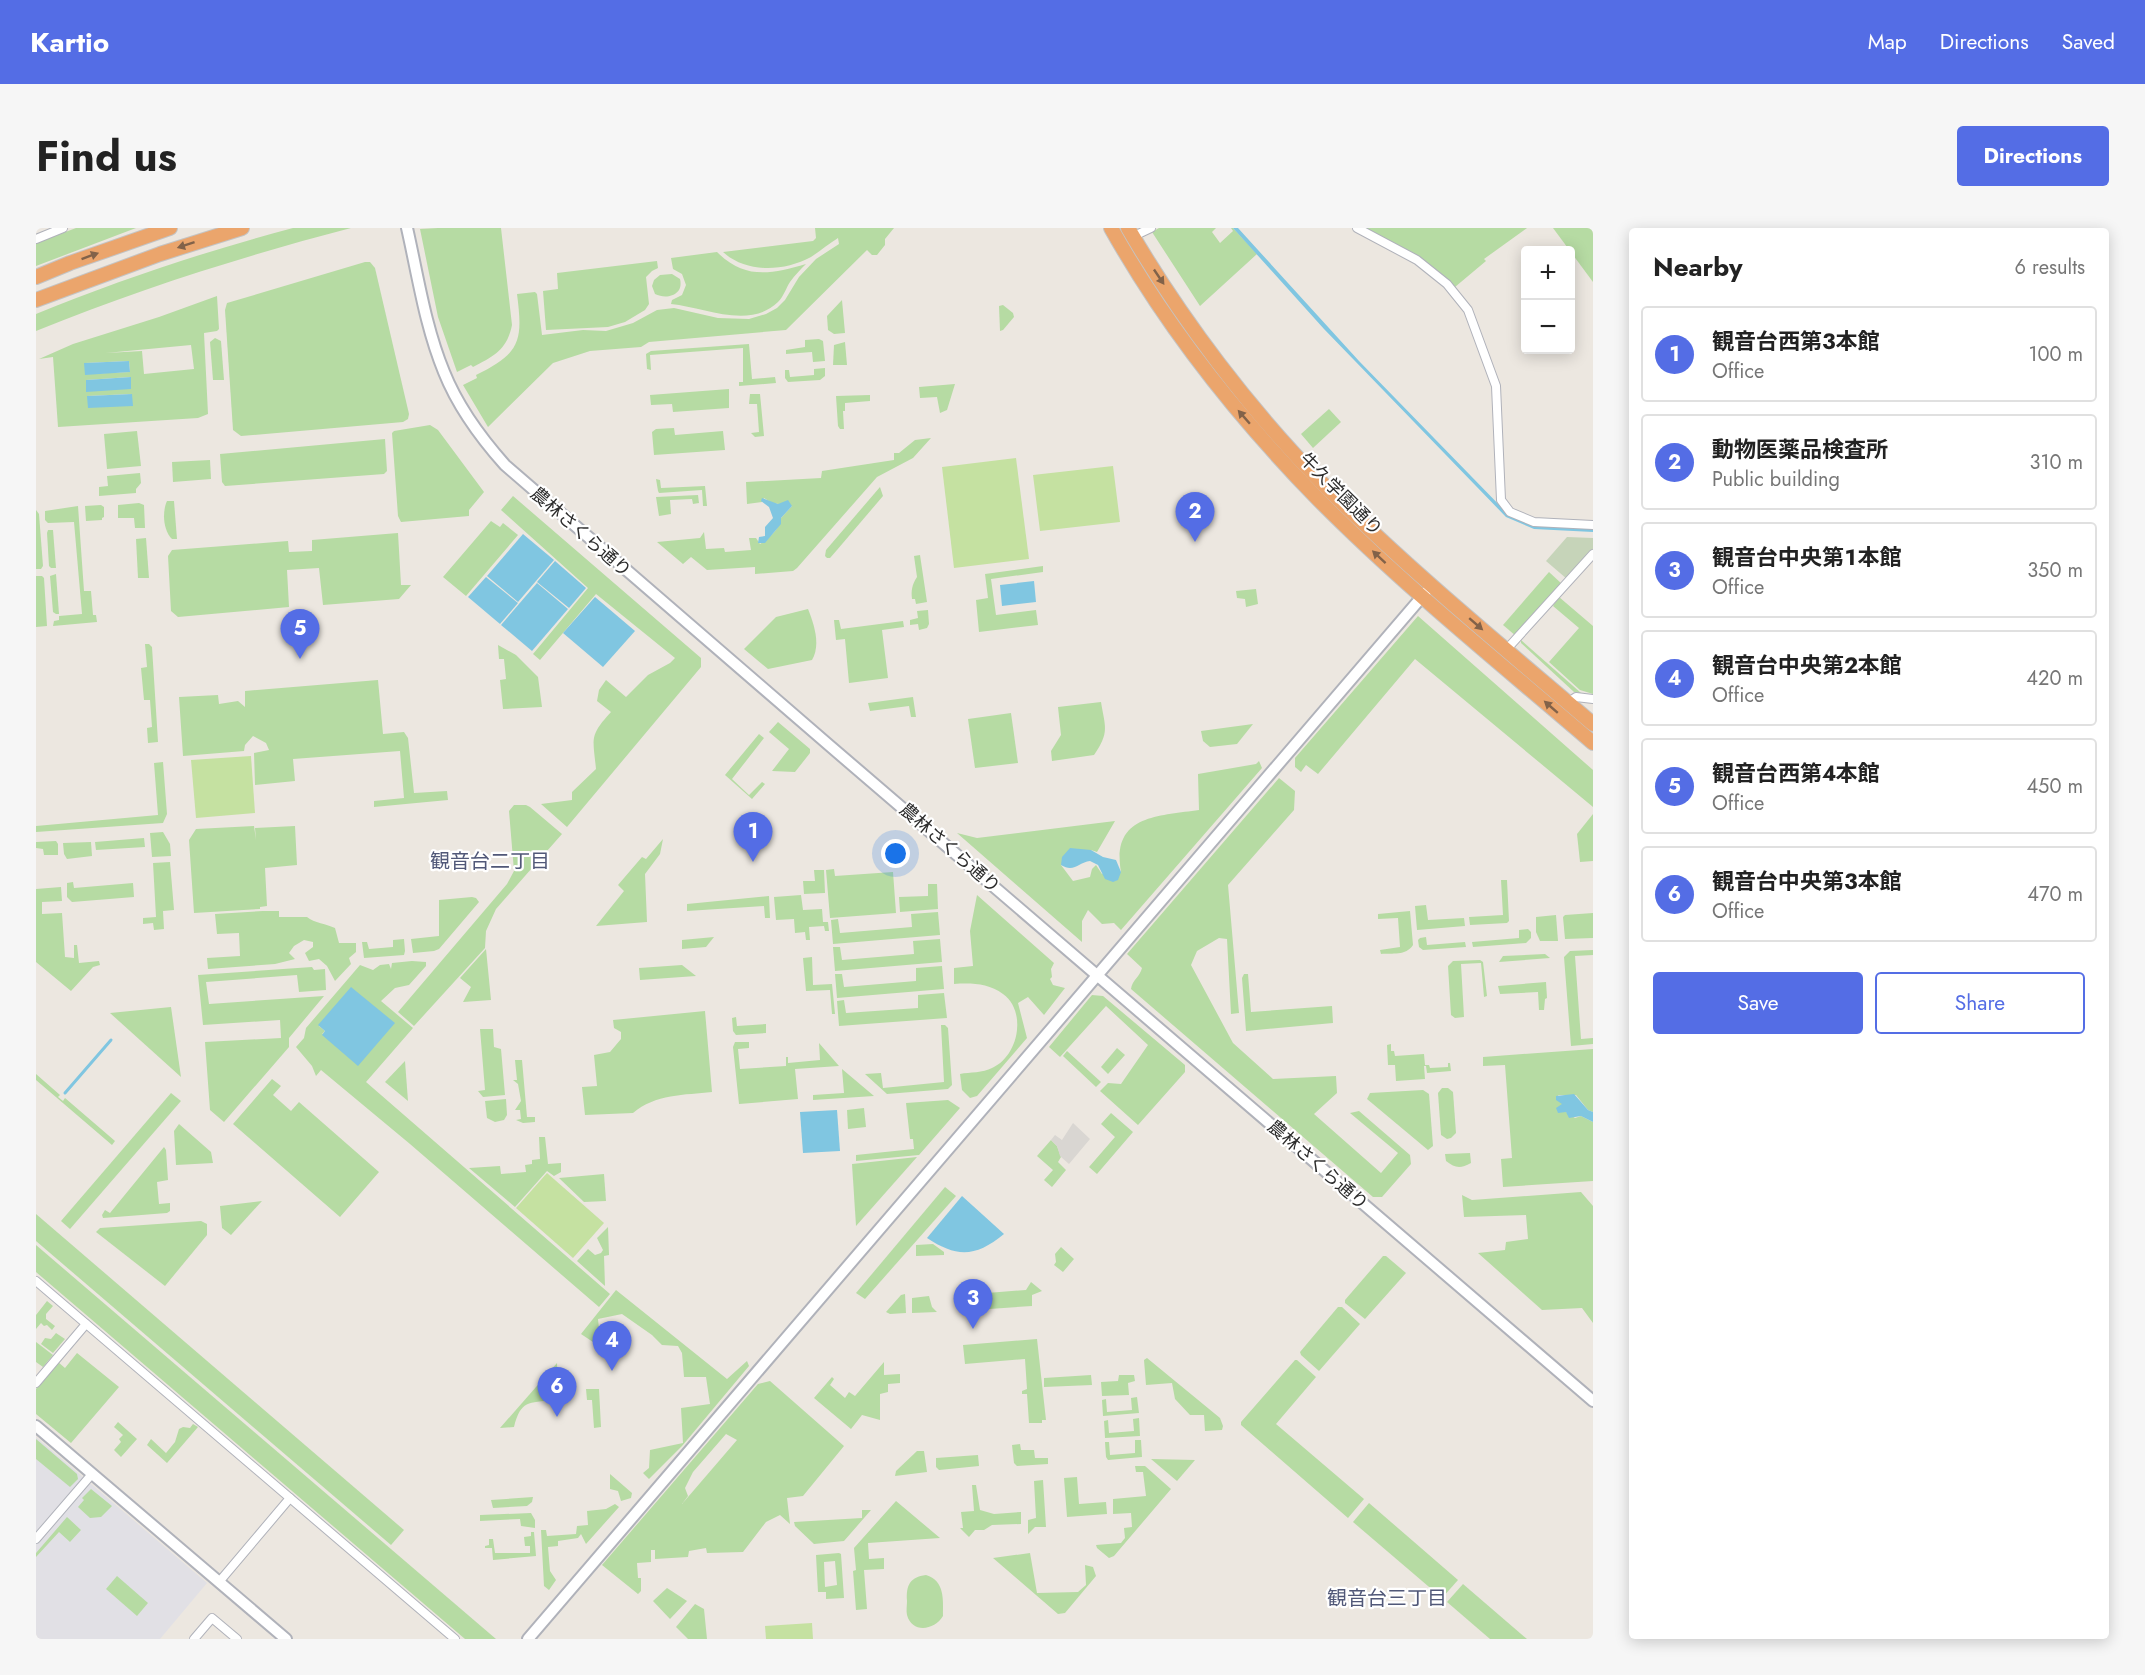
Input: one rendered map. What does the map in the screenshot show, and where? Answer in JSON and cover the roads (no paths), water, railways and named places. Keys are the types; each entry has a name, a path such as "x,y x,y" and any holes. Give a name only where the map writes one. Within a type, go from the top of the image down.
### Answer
{"highway":[{"path":"36,277 170,228"},
{"path":"36,300 160,254 242,228"},
{"name":"牛久学園通り","path":"1111,228 1180,334 1241,414 1317,498 1427,592 1593,743"},
{"name":"牛久学園通り","path":"1131,232 1210,351 1252,404 1326,487 1427,592 1506,650 1593,724"}],"street":[{"path":"36,238 63,228"},
{"name":"農林さくら通り","path":"407,228 428,324 444,373 469,419 505,465 1593,1401"},
{"path":"1119,242 1131,232 1151,228"},
{"path":"1357,228 1417,260 1447,284 1468,310 1496,386 1501,500 1510,512 1534,522 1593,525"},
{"path":"1506,650 1593,554"},
{"path":"528,1639 1427,592"},
{"path":"1567,703 1576,698 1593,699"},
{"path":"36,1281 455,1639"},
{"path":"36,1383 87,1324"},
{"path":"36,1426 286,1639"},
{"path":"36,1539 92,1474"},
{"path":"219,1582 290,1498"},
{"path":"194,1639 212,1618 237,1639"}],"water":[{"path":"1233,228 1238,228 1359,361 1508,514 1534,526 1593,528 1593,532 1534,529 1506,517 1324,329"},
{"path":"129,361 130,372 85,375 84,363"},
{"path":"131,377 131,389 86,392 86,380"},
{"path":"132,394 133,406 88,408 87,396"},
{"path":"762,498 778,504 788,500 792,506 781,518 781,524 765,543 758,543 759,537 765,536 765,527 773,518 769,507 761,501"},
{"path":"523,534 554,560 518,602 487,576"},
{"path":"555,561 586,588 569,608 537,582"},
{"path":"486,577 518,603 500,624 468,597"},
{"path":"1034,581 1036,602 1002,606 1000,585"},
{"path":"537,583 568,609 532,651 501,625"},
{"path":"595,597 635,631 603,667 563,633"},
{"path":"1070,848 1091,850 1103,857 1116,860 1121,872 1118,880 1113,882 1105,879 1098,865 1090,861 1073,868 1061,865 1062,857"},
{"path":"351,987 395,1023 358,1066 322,1035 325,1031 318,1025"},
{"path":"1574,1094 1588,1110 1593,1112 1593,1122 1581,1116 1569,1118 1566,1112 1558,1113 1556,1108 1562,1104 1556,1100 1556,1096"},
{"path":"837,1110 840,1151 803,1153 800,1112"},
{"path":"962,1196 1004,1234 984,1247 966,1252 948,1249 927,1238"}],"waterway":[{"path":"65,1093 111,1040"}],"place":[{"name":"動物医薬品検査所","path":"1195,542"},
{"name":"観音台西第４本館","path":"300,659"},
{"name":"観音台西第３本館","path":"753,862"},
{"name":"観音台中央第１本館","path":"973,1329"},
{"name":"観音台中央第２本館","path":"612,1371"},
{"name":"観音台中央第３本館","path":"557,1417"}],"district":[{"name":"観音台二丁目","path":"490,861"},
{"name":"観音台三丁目","path":"1387,1598"}]}
